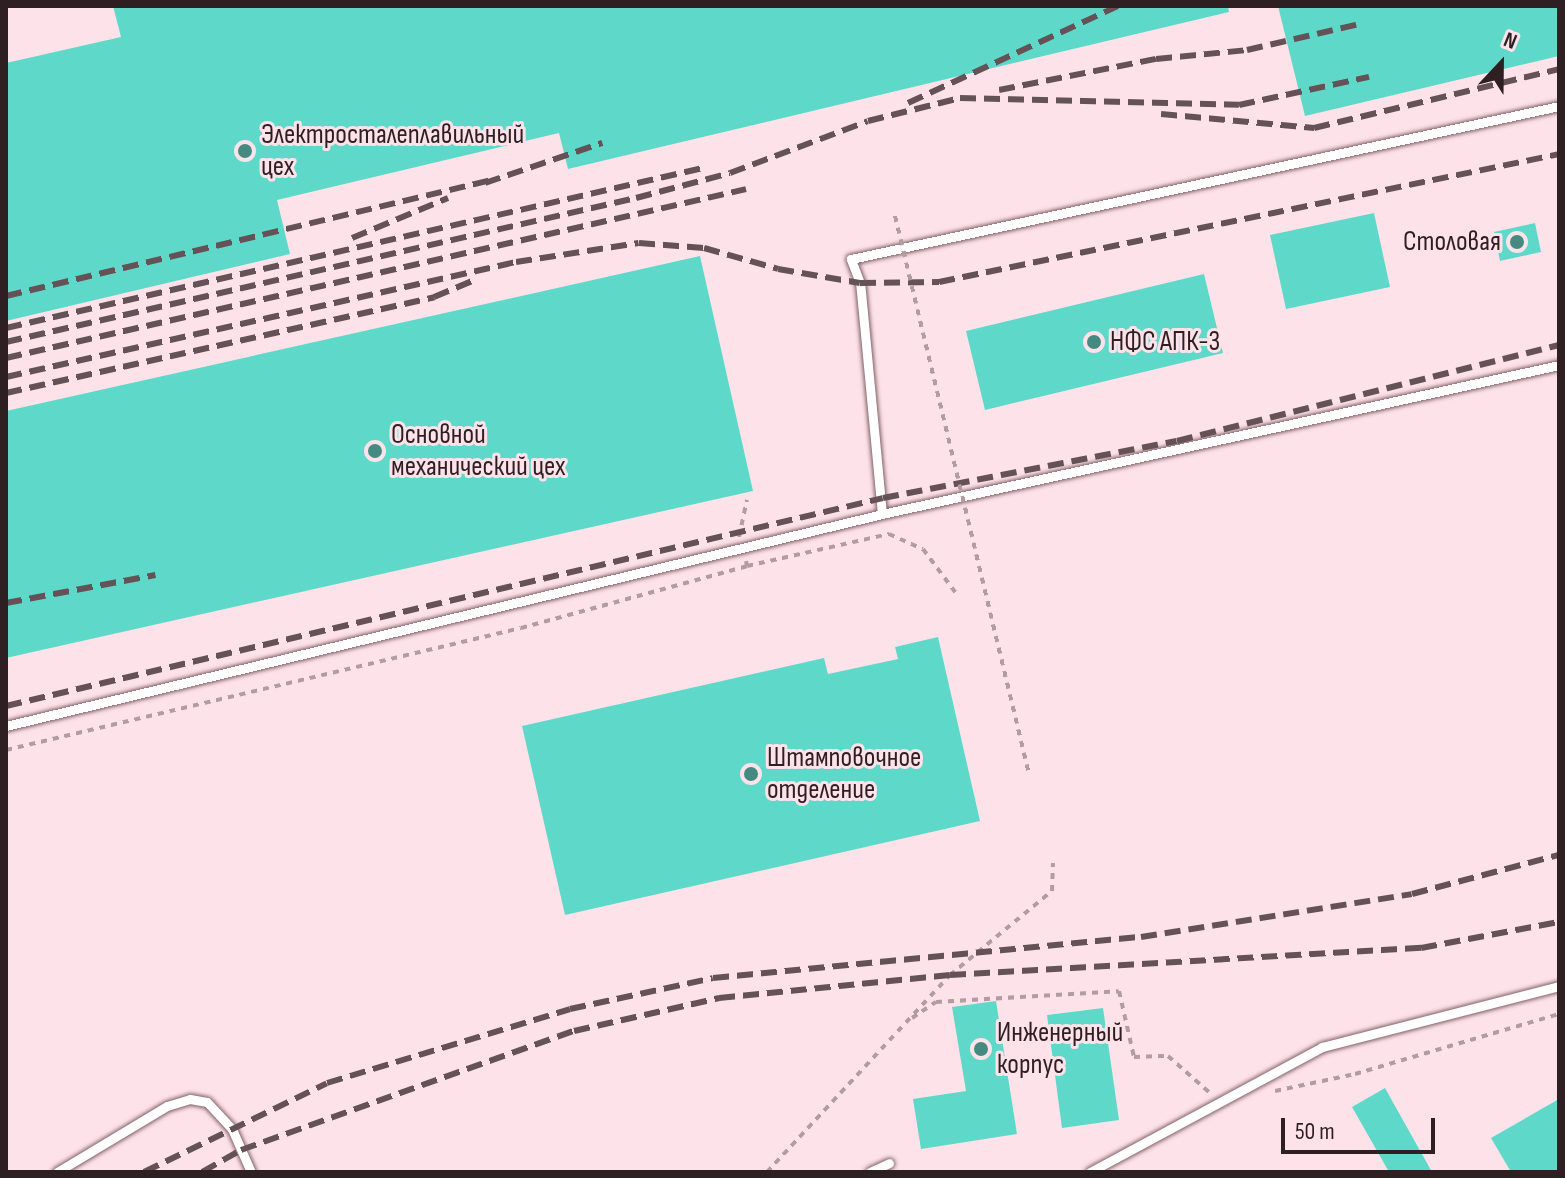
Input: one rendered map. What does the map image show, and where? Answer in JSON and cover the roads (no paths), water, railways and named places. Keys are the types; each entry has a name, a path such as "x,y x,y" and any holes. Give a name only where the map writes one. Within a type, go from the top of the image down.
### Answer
{"lane":[{"path":"882,514 860,283 851,259 1559,106"},
{"path":"6,726 882,514 1559,365"},
{"path":"1090,1172 1322,1047 1559,986"},
{"path":"57,1172 167,1106 190,1099 207,1102 232,1129 251,1172"},
{"path":"870,1172 889,1163"}],"railway":[{"path":"908,103 1118,6"},
{"path":"999,90 1156,59 1247,50 1360,24"},
{"path":"1161,114 1314,128 1559,69"},
{"path":"6,342 636,198 730,173 868,121 960,98 1239,105 1369,77"},
{"path":"485,183 602,143"},
{"path":"6,377 516,262 639,243 704,248 778,269 860,283 939,282 1559,154"},
{"path":"6,328 703,168"},
{"path":"6,296 496,179"},
{"path":"6,358 746,189"},
{"path":"352,238 448,198"},
{"path":"6,393 434,297 472,281"},
{"path":"6,706 883,498 1177,441 1559,345"},
{"path":"6,603 155,575"},
{"path":"144,1172 327,1083 570,1009 713,978 1141,937 1412,894 1559,855"},
{"path":"202,1172 241,1150 574,1031 719,998 950,975 1421,948 1559,922"}],"place":[{"name":"Электросталеплавильный цех","path":"245,151"},
{"name":"Столовая","path":"1517,242"},
{"name":"НФС АПК-3","path":"1094,342"},
{"name":"Основной механический цех","path":"375,451"},
{"name":"Штамповочное отделение","path":"751,774"},
{"name":"Инженерный корпус","path":"981,1049"}]}
